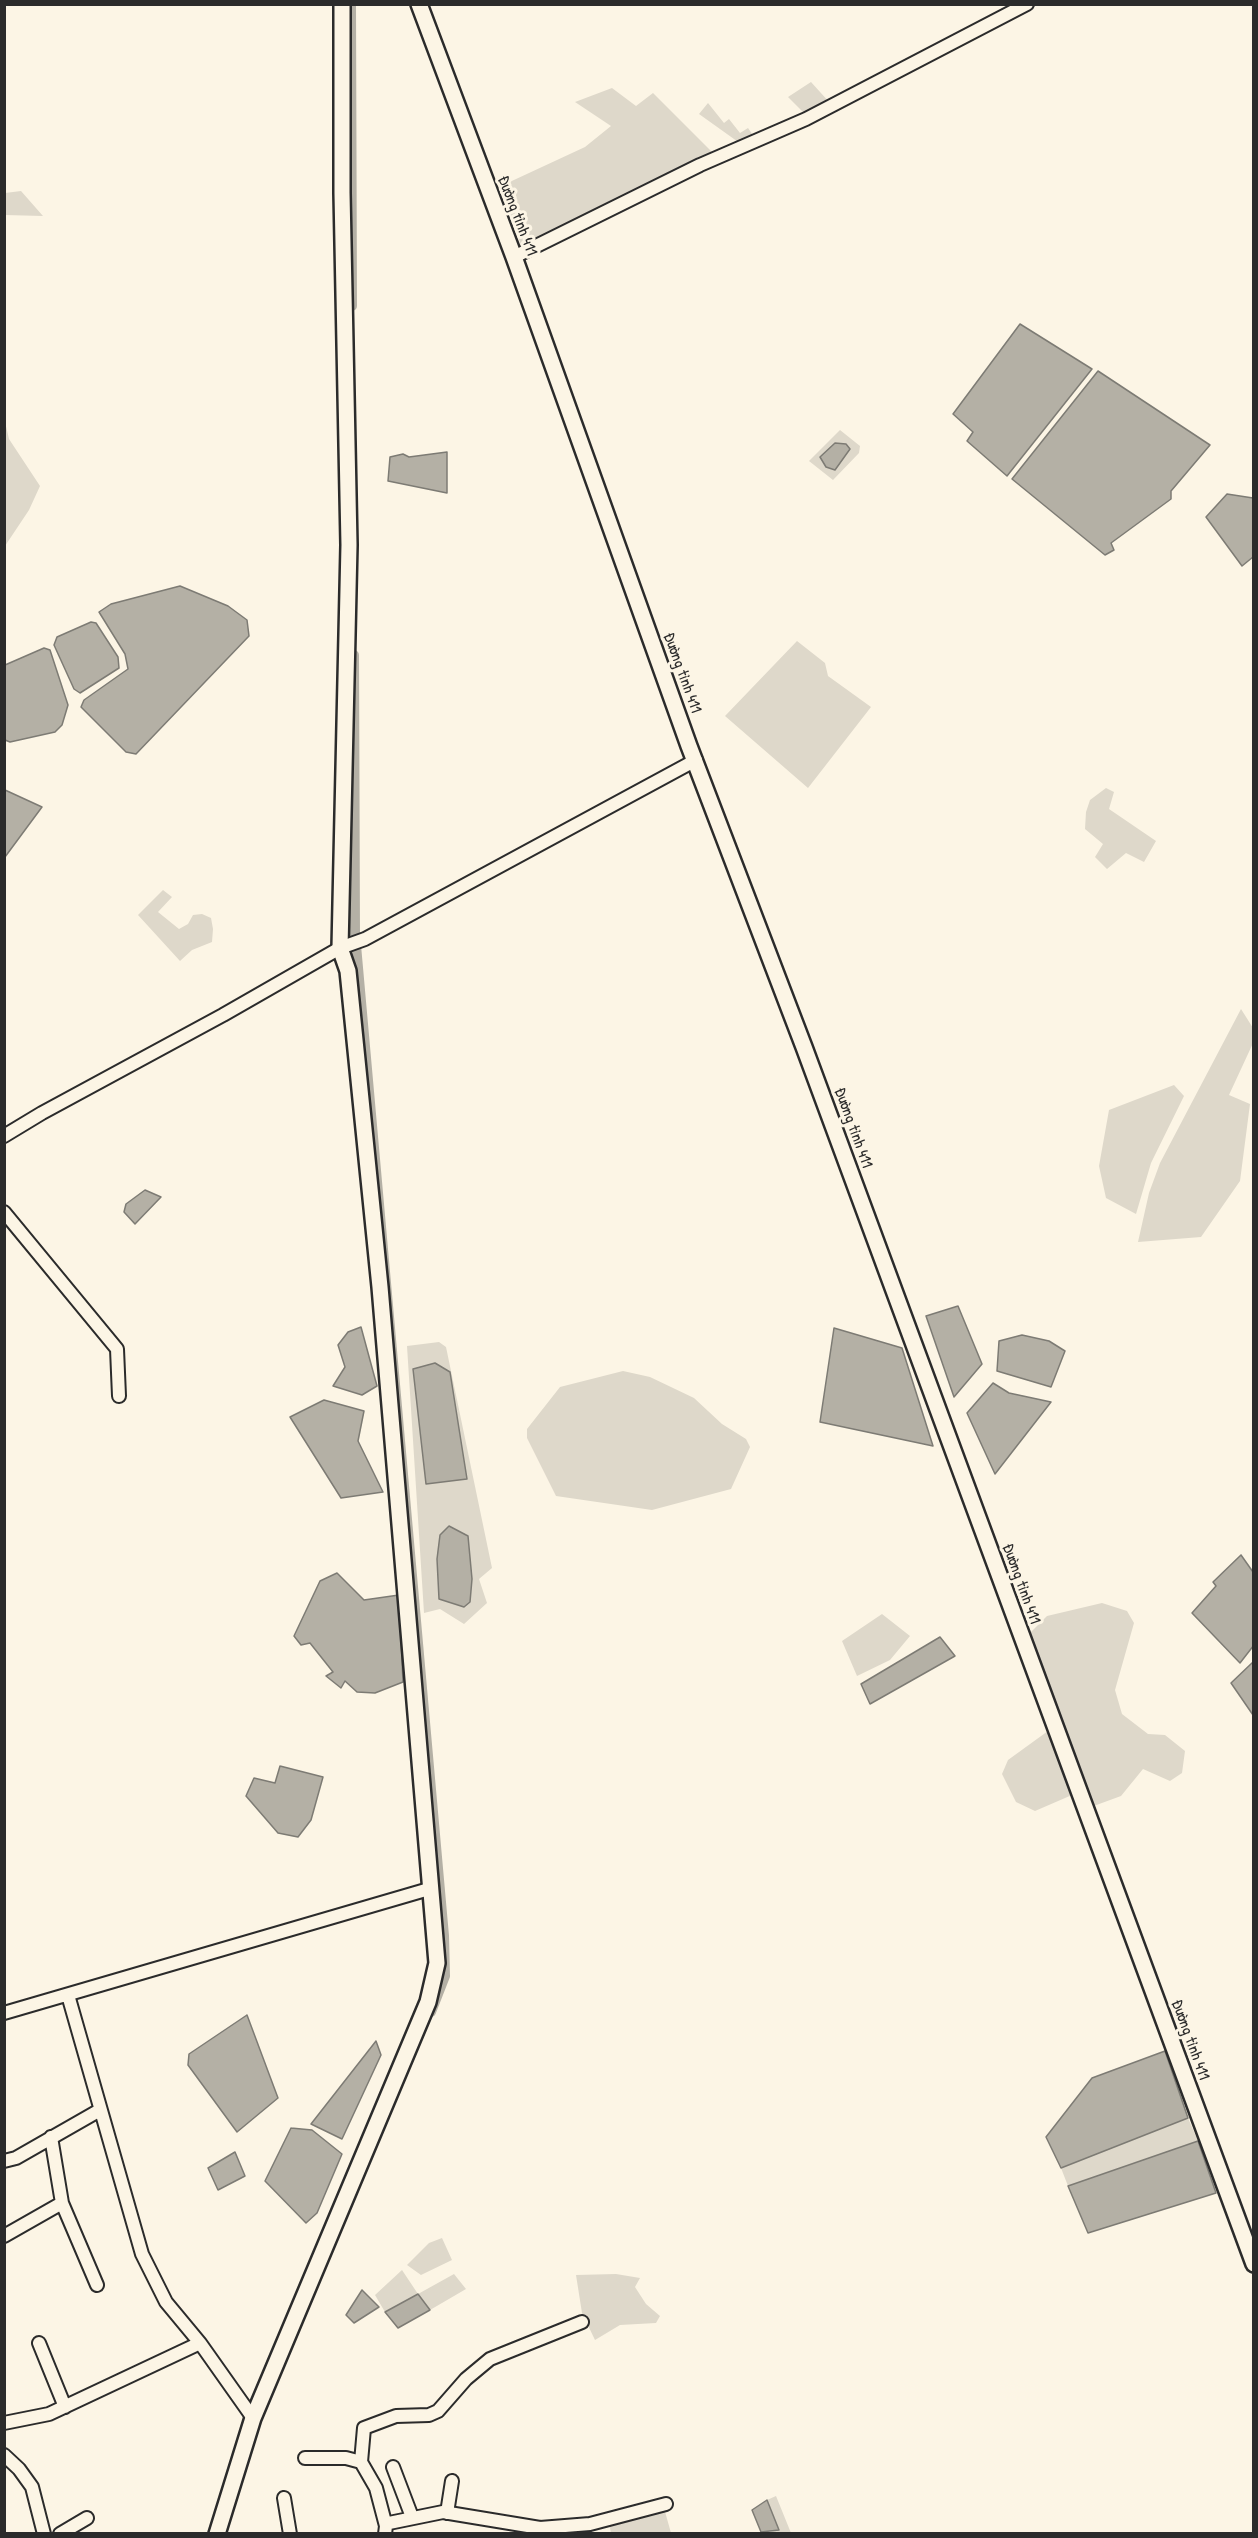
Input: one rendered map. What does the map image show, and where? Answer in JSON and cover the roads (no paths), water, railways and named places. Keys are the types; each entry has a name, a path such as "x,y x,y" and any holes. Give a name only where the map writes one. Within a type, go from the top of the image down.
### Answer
{"main road":[{"path":"217,2534 253,2418 428,2002 436,1964 380,1287 348,971 341,948 348,546 342,193 342,4"},
{"name":"Đường tỉnh 411","path":"419,4 514,257 696,759 1254,2264"}],"street":[{"path":"514,257 700,165 806,119 1027,4"},
{"path":"4,1136 42,1113 223,1016 341,948 365,939 696,759"},
{"path":"4,1212 117,1349 119,1396"},
{"path":"4,2013 429,1889"},
{"path":"68,1995 142,2254 166,2302 200,2343 253,2418"},
{"path":"4,2161 100,2110"},
{"path":"51,2138 62,2203 97,2285"},
{"path":"4,2236 62,2203"},
{"path":"582,2322 490,2359 466,2379 438,2411 429,2415 396,2416 364,2428 361,2462 376,2488 385,2530 412,2517 447,2513 525,2530 590,2524 666,2504"},
{"path":"39,2343 65,2407"},
{"path":"4,2423 49,2414 200,2343"},
{"path":"4,2455 19,2469 32,2487 44,2534"},
{"path":"305,2458 346,2458 361,2462"},
{"path":"393,2467 412,2517"},
{"path":"447,2513 452,2481"},
{"path":"284,2498 290,2534"},
{"path":"60,2534 87,2518"}],"waterway":[{"path":"351,4 352,306"},
{"path":"354,655 355,934 444,1936 445,1976 431,2012"}]}
